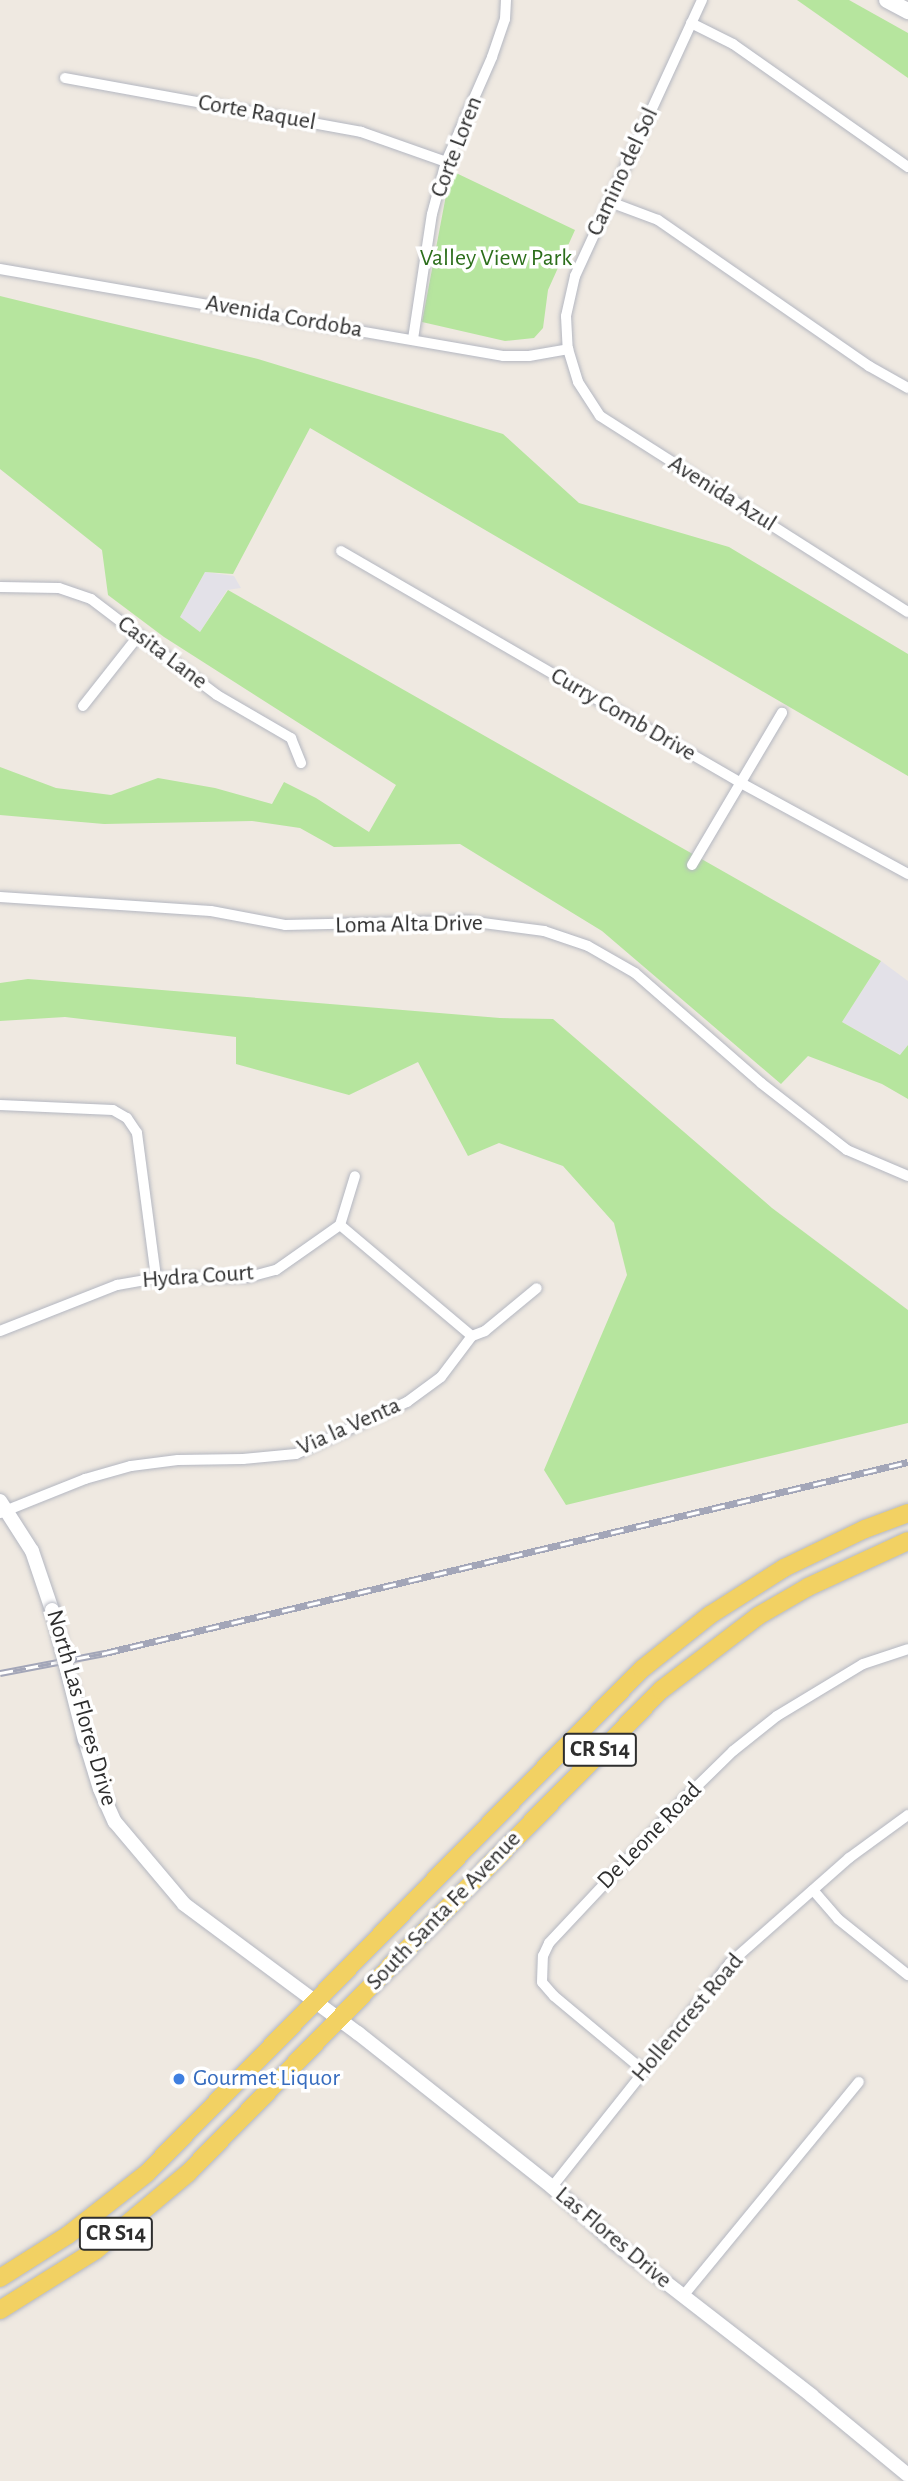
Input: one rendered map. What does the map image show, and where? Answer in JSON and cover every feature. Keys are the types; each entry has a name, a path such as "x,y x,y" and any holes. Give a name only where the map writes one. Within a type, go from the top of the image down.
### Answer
{"main road":[{"path":"887,0 908,11"},
{"name":"South Santa Fe Avenue","path":"0,2278 68,2235 147,2173 642,1670 710,1615 784,1568 865,1529 908,1513"},
{"name":"South Santa Fe Avenue","path":"0,2310 96,2250 144,2213 204,2157 662,1690 758,1616 807,1587 908,1541"}],"street":[{"name":"Corte Loren","path":"413,340 432,214 446,162 492,57 505,19 506,0"},
{"name":"Camino del Sol","path":"568,349 566,316 575,276 702,0"},
{"path":"691,23 733,44 908,167"},
{"name":"Corte Raquel","path":"65,78 360,132 446,162"},
{"path":"610,202 658,220 869,366 908,388"},
{"name":"Avenida Cordoba","path":"0,269 503,356 529,356 568,349"},
{"name":"Avenida Azul","path":"568,349 578,382 600,416 908,612"},
{"name":"Curry Comb Drive","path":"341,551 741,783 908,874"},
{"name":"Casita Lane","path":"0,587 59,588 91,599 217,695 291,738 301,763"},
{"path":"83,706 139,635"},
{"path":"692,865 782,713"},
{"name":"Loma Alta Drive","path":"0,897 211,911 285,925 468,921 544,931 588,946 635,973 761,1083 847,1150 908,1176"},
{"path":"0,1105 113,1110 127,1118 137,1133 156,1278"},
{"path":"355,1176 340,1225 472,1336"},
{"name":"Hydra Court","path":"0,1331 78,1298 117,1285 156,1278 249,1277 276,1269 340,1225"},
{"name":"Via la Venta","path":"2,1508 131,1466 178,1460 243,1460 296,1454 407,1402 441,1377 472,1336 485,1331 537,1288"},
{"name":"North Las Flores Drive","path":"2,1508 32,1551 52,1610 100,1789 115,1822 184,1904 317,2001"},
{"name":"De Leone Road","path":"644,2071 554,1996 542,1982 543,1956 549,1943 733,1751 777,1716 863,1664 908,1648"},
{"name":"Hollencrest Road","path":"552,2187 730,1963 849,1858 908,1815"},
{"path":"813,1890 838,1919 908,1975"},
{"name":"Las Flores Drive","path":"317,2001 552,2187 615,2243 908,2475"},
{"path":"682,2296 859,2082"}],"shaded area":[{"path":"205,572 234,576 241,588 227,590 200,632 180,617"},
{"path":"881,961 908,981 908,1045 901,1055 842,1022"}],"green space":[{"path":"797,0 849,0 908,33 908,78"},
{"name":"Valley View Park","path":"454,172 575,230 548,290 543,328 534,338 505,341 422,322 447,190"},
{"path":"0,296 258,359 503,434 579,503 729,547 908,654 908,776 310,428 233,574 205,572 180,617 200,632 228,590 881,961 842,1022 900,1055 908,1045 908,1099 882,1084 808,1056 781,1084 602,931 460,844 334,847 300,828 252,821 104,824 0,815 0,767 56,788 111,795 158,778 215,788 272,804 284,782 316,798 369,832 396,785 164,637 108,595 102,550 0,469"},
{"path":"28,979 500,1018 553,1019 772,1208 908,1310 908,1423 566,1505 544,1470 627,1275 614,1223 563,1166 499,1143 468,1156 418,1062 349,1095 236,1064 236,1037 65,1017 0,1021 0,983"}],"railway":[{"path":"0,1673 105,1653 908,1462"}],"place":[{"name":"Gourmet Liquor","path":"179,2079"}]}
